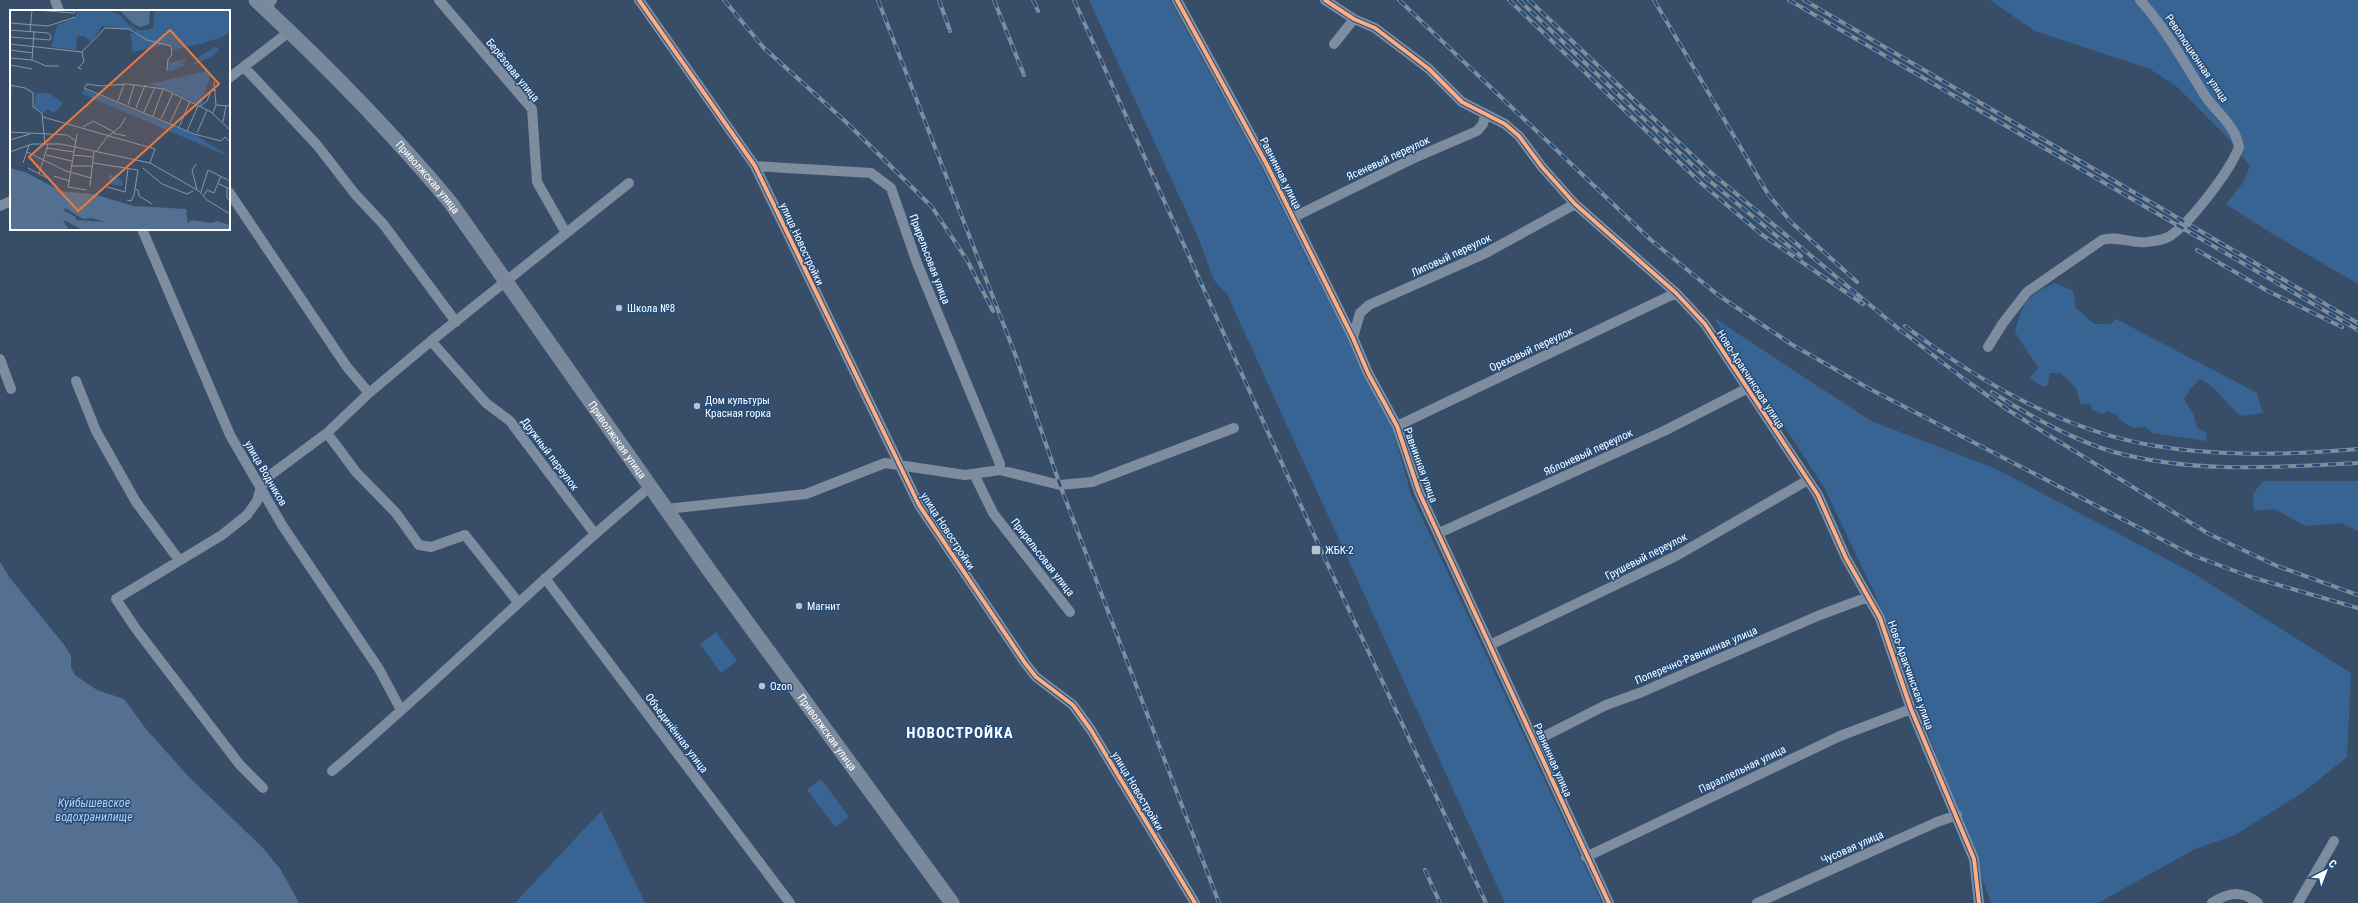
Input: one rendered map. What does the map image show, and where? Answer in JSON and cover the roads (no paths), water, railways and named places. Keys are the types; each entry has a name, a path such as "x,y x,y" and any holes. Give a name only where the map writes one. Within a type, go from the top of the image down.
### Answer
{"main road":[{"name":"Приволжская улица","path":"265,3 289,32 346,85 402,144 450,202 507,280 650,488 952,903"}],"street":[{"path":"54,0 58,10"},
{"name":"Берёзовая улица","path":"439,0 532,109 537,182 566,233"},
{"name":"улица Новостройки","path":"639,0 755,166 898,466 919,505 1025,663 1036,677 1073,705 1091,730 1195,903"},
{"name":"Равнинная улица","path":"1177,0 1241,115 1294,217 1353,338 1368,373 1397,426 1419,492 1535,741 1586,857 1609,903"},
{"name":"Ново-Аракчинская улица","path":"1325,0 1354,19 1375,28 1429,69 1462,102 1505,124 1519,136 1542,167 1575,204 1676,293 1704,324 1746,389 1818,494 1846,558 1880,618 1911,709 1957,815 1974,859 1979,903"},
{"name":"Революционная улица","path":"1988,347 2003,323 2028,292 2102,240 2110,238 2126,242 2145,243 2170,236 2208,196 2233,162 2239,147 2231,126 2207,98 2173,41 2140,0"},
{"path":"1334,44 1354,19"},
{"path":"230,77 289,32"},
{"path":"244,67 317,145 355,194 384,225 456,322"},
{"name":"Ясеневый переулок","path":"1294,217 1412,159 1477,131 1483,124 1485,115"},
{"name":"Прирельсовая улица","path":"755,166 871,173 891,188 917,263 1000,464 1000,470"},
{"path":"263,788 240,765 136,629 116,599 222,535 247,515 257,501 261,487 269,476 327,433 369,393 431,341 629,183"},
{"path":"230,193 347,367 369,393"},
{"path":"0,206 10,201"},
{"name":"Липовый переулок","path":"1353,338 1360,313 1369,305 1484,254 1575,204"},
{"name":"улица Водников","path":"142,230 230,435 282,525 380,670 401,710"},
{"name":"Ореховый переулок","path":"1397,426 1676,293"},
{"name":"Дружный переулок","path":"431,341 486,403 510,421 595,534"},
{"path":"0,359 11,388"},
{"path":"76,381 96,431 136,502 179,560"},
{"name":"Яблоневый переулок","path":"1439,533 1664,431 1746,389"},
{"path":"666,509 806,494 885,463 965,475 1000,470 1060,485 1092,482 1234,428"},
{"path":"327,433 356,472 396,513 419,546 431,547 465,535 518,602"},
{"name":"Прирельсовая улица","path":"974,474 993,513 1070,612"},
{"name":"Грушевый переулок","path":"1490,645 1676,556 1808,480"},
{"path":"332,771 401,710 518,602 650,488"},
{"name":"Объединённая улица","path":"545,578 790,903"},
{"name":"Поперечно-Равнинная улица","path":"1535,741 1606,704 1642,692 1820,615 1868,597"},
{"name":"Параллельная улица","path":"1586,857 1840,736 1911,709"},
{"name":"Чусовая улица","path":"1757,903 1937,822 1957,815"},
{"path":"2298,903 2334,841"},
{"path":"2212,903 2234,894 2247,894 2258,903"}],"water":[{"name":"Куйбышевское водохранилище","path":"0,562 10,578 65,646 71,656 71,667 75,675 97,690 124,699 146,729 188,776 263,848 281,870 299,903 0,903"}],"railway":[{"path":"724,0 764,48 845,121 932,207 967,260 993,311"},
{"path":"878,0 1015,354 1060,485 1219,903"},
{"path":"939,0 950,31"},
{"path":"994,0 1024,75"},
{"path":"1033,0 1038,11"},
{"path":"1074,0 1320,548 1486,903"},
{"path":"1399,0 1651,240 1718,295 1791,344 1868,388 2192,555 2251,577 2358,608"},
{"path":"1509,0 1701,183 1761,234 1863,304"},
{"path":"1519,0 1706,178 1801,256"},
{"path":"1529,0 1709,171 1899,329 1964,379 2008,410 2209,534 2277,566 2358,595"},
{"path":"1654,0 1768,194 1791,222 1857,282"},
{"path":"1789,0 2358,330"},
{"path":"1804,0 2358,323"},
{"path":"2197,250 2266,290 2342,327"},
{"path":"1905,326 1961,365 2021,400 2052,415 2117,438 2150,445 2202,452 2280,454 2358,449"},
{"path":"1992,392 2035,418 2067,434 2114,452 2144,459 2175,464 2236,467 2358,463"},
{"path":"1425,870 1440,903"}],"place":[{"name":"Школа №8","path":"619,308"},
{"name":"Дом культуры Красная горка","path":"697,406"},
{"name":"ЖБК-2","path":"1316,550"},
{"name":"Магнит","path":"799,606"},
{"name":"Ozon","path":"762,686"}],"district":[{"name":"НОВОСТРОЙКА","path":"960,733"}]}
